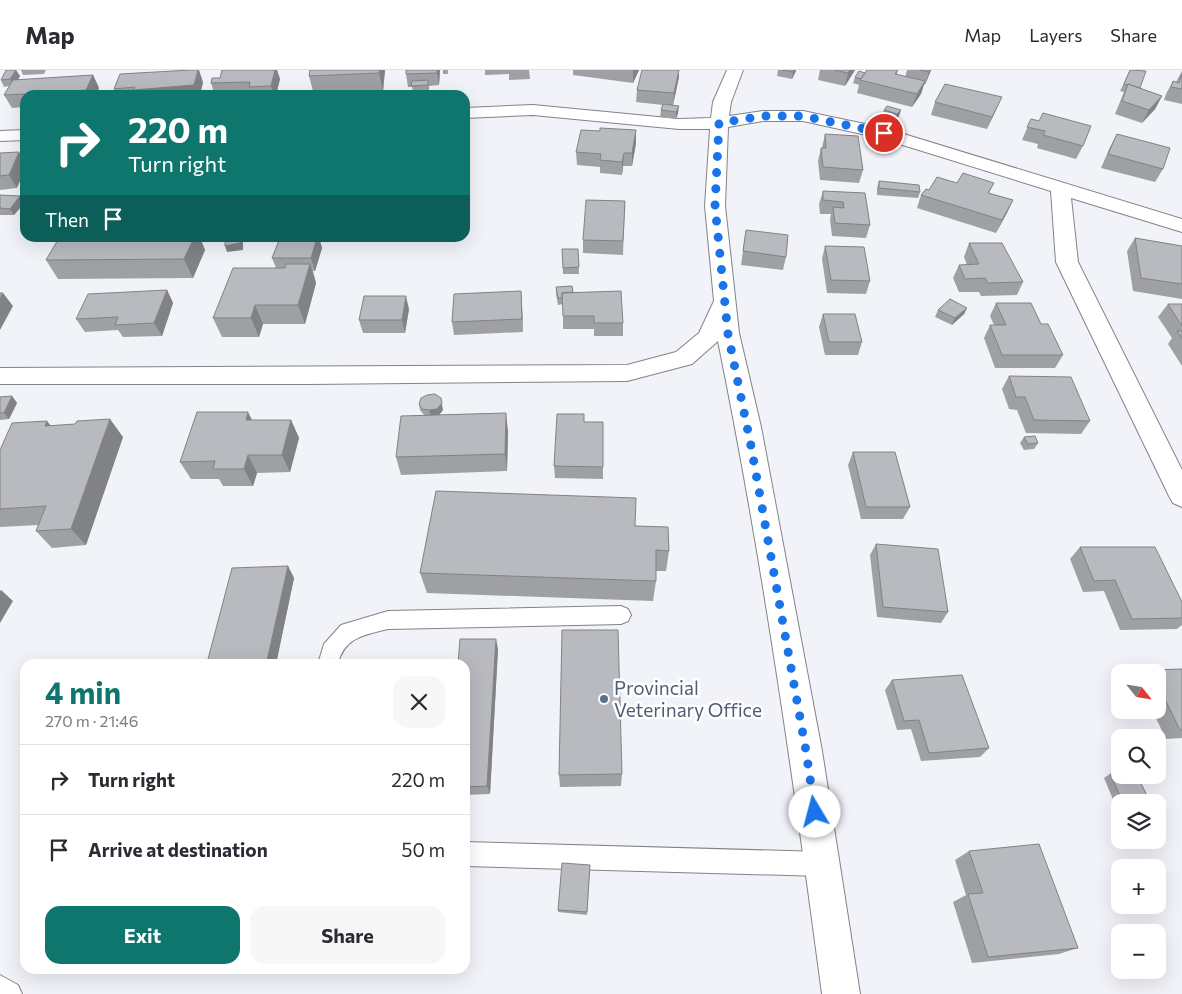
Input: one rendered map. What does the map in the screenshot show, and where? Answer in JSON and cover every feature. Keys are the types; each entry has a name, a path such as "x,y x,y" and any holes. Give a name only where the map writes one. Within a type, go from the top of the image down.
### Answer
{"street":[{"path":"735,70 722,102 719,123 715,206 724,301 728,334 748,427 806,751 841,994"},
{"path":"470,113 533,110 679,124 719,123 764,116 803,116 884,133 1061,190 1182,226"},
{"path":"0,136 20,135"},
{"path":"1061,190 1067,262 1182,496"},
{"path":"0,376 627,373 684,358 708,336 724,301"}],"lane":[{"path":"329,659 331,651 348,631 388,620 621,615"},
{"path":"470,854 822,864"},
{"path":"0,988 9,994"}],"building":[{"path":"6,70 16,70 10,79 1,80"},
{"path":"198,70 194,85 133,90 135,87 114,89 120,74"},
{"path":"222,70 275,70 271,86 249,87 250,82 211,83 212,78 220,78"},
{"path":"310,70 380,70 379,73 309,76"},
{"path":"406,70 437,70 437,73 406,74"},
{"path":"642,70 679,70 674,93 637,90"},
{"path":"834,70 850,70 848,73"},
{"path":"867,70 898,70 895,74 925,81 917,94 860,80"},
{"path":"1130,70 1146,71 1140,88 1124,84"},
{"path":"859,71 865,73 861,79 855,77"},
{"path":"1182,74 1182,89 1171,87 1173,81 1179,83"},
{"path":"93,75 86,90 20,90 20,94 4,95 13,80"},
{"path":"428,80 428,85 411,86 412,81"},
{"path":"945,84 1002,97 992,117 935,102"},
{"path":"1128,84 1162,96 1149,110 1122,101"},
{"path":"663,104 679,106 676,112 661,110"},
{"path":"887,106 901,110 897,114 884,110"},
{"path":"1043,113 1091,126 1083,146 1043,135 1045,131 1027,127 1031,119 1039,121"},
{"path":"600,128 636,130 632,153 624,153 622,162 600,160 601,154 576,152 581,130 600,131"},
{"path":"825,134 858,136 863,170 823,167 821,148 826,148"},
{"path":"1117,134 1170,148 1163,169 1108,154"},
{"path":"19,152 9,175 0,176 0,153"},
{"path":"963,173 994,183 988,193 1013,200 1002,220 921,195 926,189 929,190 937,177 957,183"},
{"path":"879,181 919,185 920,192 879,188"},
{"path":"823,191 865,193 870,225 835,223 833,207 844,208 843,202 823,200"},
{"path":"0,195 20,196 10,209 0,208"},
{"path":"586,200 625,201 623,241 583,240"},
{"path":"746,230 788,235 786,257 743,251"},
{"path":"1135,238 1182,246 1182,284 1141,278"},
{"path":"57,242 192,242 184,259 46,260"},
{"path":"225,242 240,242 240,243 225,246"},
{"path":"278,242 316,242 311,258 272,258"},
{"path":"969,243 1002,243 1023,282 988,283 985,278 965,279 959,265 979,264"},
{"path":"825,246 864,247 870,281 831,280"},
{"path":"562,249 578,249 579,267 563,268"},
{"path":"286,264 310,264 298,305 255,305 251,318 213,318 233,268 285,268"},
{"path":"572,286 573,292 562,293 562,298 558,298 556,287"},
{"path":"167,290 154,323 115,325 118,317 76,319 88,294"},
{"path":"521,291 522,319 452,322 454,294"},
{"path":"621,291 623,323 594,323 594,316 563,316 562,293"},
{"path":"364,296 406,296 402,320 359,320"},
{"path":"950,299 967,308 955,318 938,310"},
{"path":"996,303 1031,303 1041,324 1048,324 1063,355 1002,355 990,325 1006,325"},
{"path":"1168,304 1182,304 1182,326"},
{"path":"823,314 855,314 862,342 829,342"},
{"path":"1177,331 1182,331 1182,338"},
{"path":"1009,376 1071,377 1090,421 1034,420 1025,397 1016,397"},
{"path":"435,394 441,398 442,403 437,409 422,409 419,404 421,398"},
{"path":"12,396 4,413 0,413 0,397"},
{"path":"197,412 248,412 246,420 291,420 282,455 248,455 244,469 213,469 215,461 180,462"},
{"path":"506,413 505,454 396,457 401,416"},
{"path":"557,414 584,414 584,422 603,422 603,467 554,466"},
{"path":"110,419 71,529 36,531 46,506 0,509 0,450 12,423 47,421 45,426 75,424 77,421"},
{"path":"1035,436 1038,443 1028,444 1024,437"},
{"path":"853,452 895,452 910,507 866,507"},
{"path":"436,491 636,498 635,526 668,527 669,551 656,550 656,581 420,573"},
{"path":"876,544 938,549 948,612 883,607"},
{"path":"1080,547 1155,547 1182,602 1182,618 1132,619 1115,580 1094,581"},
{"path":"288,566 267,659 208,659 232,568"},
{"path":"562,630 618,630 622,774 559,775"},
{"path":"460,639 496,639 487,786 470,787 470,659 458,659"},
{"path":"1182,669 1182,730 1180,730 1166,701 1166,670"},
{"path":"962,675 989,748 929,753 919,720 904,721 892,680"},
{"path":"1115,784 1141,784 1146,794 1119,794"},
{"path":"1039,844 1078,948 988,957 968,894 983,893 969,851"},
{"path":"562,863 590,865 587,912 558,910"}],"place":[{"name":"Provincial Veterinary Office","path":"604,699"}],"route":[{"path":"815,812 806,751 748,427 728,334 715,206 719,123 764,116 803,116 884,133"}]}
